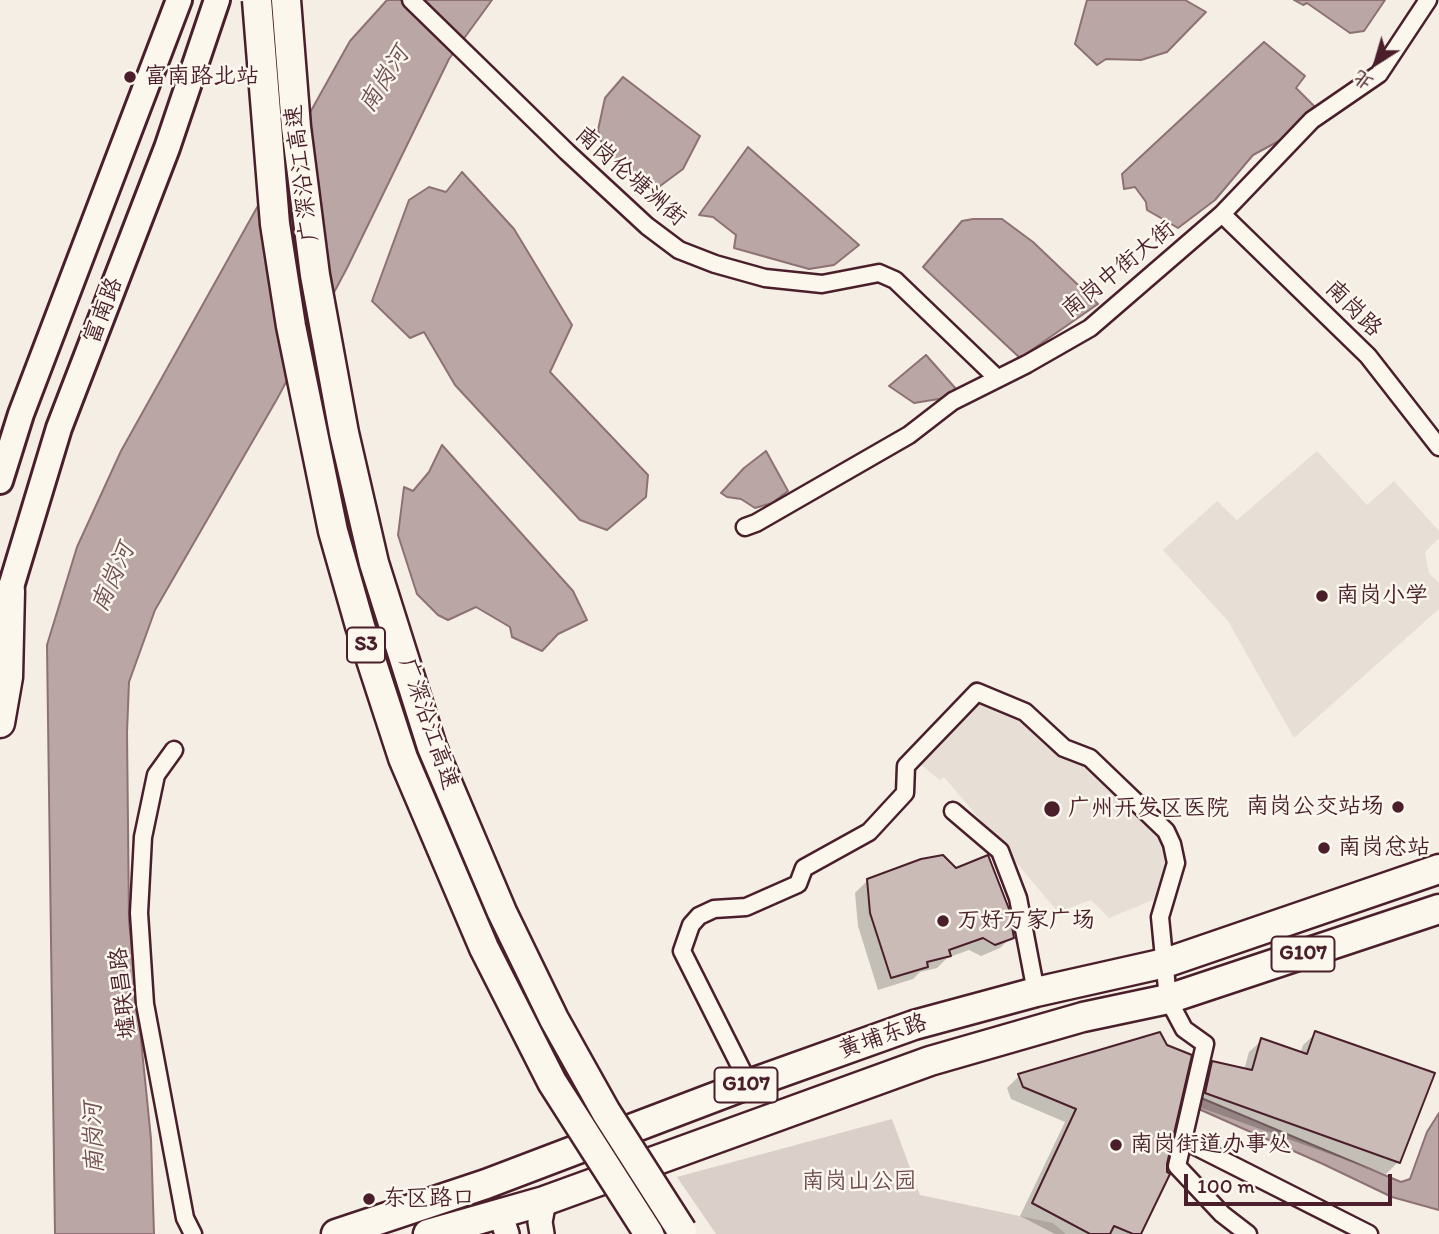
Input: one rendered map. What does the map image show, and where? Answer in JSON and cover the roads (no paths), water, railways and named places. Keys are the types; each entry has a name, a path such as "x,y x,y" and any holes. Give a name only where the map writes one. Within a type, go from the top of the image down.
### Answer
{"highway":[{"name":"广深沿江高速","path":"257,0 275,224 292,326 333,531 364,639 403,758 484,948 552,1082 649,1234"},
{"name":"广深沿江高速","path":"286,0 296,127 315,275 344,433 374,563 432,747 502,912 554,1019 606,1112 682,1233"},
{"path":"0,723 8,677 10,591"},
{"name":"黄埔东路","path":"336,1234 486,1184 749,1084 914,1025 1036,992 1165,963 1439,869"},
{"name":"黄埔东路","path":"428,1234 503,1224 544,1201 930,1060 1083,1017 1168,999 1439,909"}],"main road":[{"name":"富南路","path":"0,481 20,419 179,0"},
{"name":"富南路","path":"0,625 59,428 167,148 218,0"},
{"path":"161,48 184,44 199,57"},
{"path":"20,419 29,414 45,414 54,419 59,428"}],"street":[{"name":"南岗伦塘洲街","path":"411,0 647,226 679,250 765,278 822,284 879,274 895,280 997,378"},
{"name":"南岗中街大街","path":"745,527 909,435 953,401 1027,364 1090,328 1222,214 1312,120 1379,74 1428,0"},
{"name":"南岗路","path":"1222,214 1368,356 1439,447"},
{"path":"749,1084 682,951 691,925 699,916 715,909 746,907 798,884 804,869 869,832 905,793 906,766 977,692 1025,712 1064,748 1090,758 1166,831 1176,863 1160,917 1168,999 1184,1029 1205,1044 1177,1166 1223,1214 1248,1234"},
{"name":"墟联昌路","path":"174,750 156,775 143,837 139,912 150,1037 185,1218 193,1234"},
{"path":"953,811 1000,851 1018,898 1036,992"},
{"path":"1183,1140 1369,1234"},
{"path":"542,1234 540,1222 544,1201"}],"water":[{"name":"南岗河","path":"387,0 492,0 449,59 347,268 277,399 155,610 129,682 129,921 151,1139 154,1234 55,1234 47,645 77,547 121,451 350,41"},
{"path":"1087,0 1185,0 1206,12 1167,52 1141,60 1106,59 1097,65 1075,44"},
{"path":"1294,0 1385,0 1364,31 1350,33 1307,3 1303,5"},
{"path":"1264,42 1305,76 1296,88 1318,110 1288,136 1253,155 1215,200 1178,228 1147,210 1146,202 1135,187 1124,189 1122,174"},
{"path":"623,77 700,136 683,169 656,189 605,156 598,130 605,98"},
{"path":"748,147 859,245 834,265 809,269 734,248 736,235 713,217 699,215"},
{"path":"462,172 514,229 572,325 550,372 648,475 646,497 607,530 580,520 455,385 424,332 410,338 372,301 409,200 429,187 446,192"},
{"path":"1002,219 1033,242 1098,304 1020,358 923,267 962,221"},
{"path":"926,355 956,389 945,398 914,403 889,386"},
{"path":"442,445 573,591 587,620 558,634 542,651 512,637 510,627 476,607 448,620 438,615 417,594 398,535 404,487 413,491 429,472"},
{"path":"766,451 788,491 772,503 755,508 741,499 727,497 721,493 744,468"},
{"path":"1194,1095 1401,1182 1410,1179 1427,1132 1439,1113 1439,1210 1392,1197 1192,1106"}],"place":[{"name":"富南路北站","path":"130,77"},
{"name":"南岗小学","path":"1322,596"},
{"name":"南岗公交站场","path":"1398,807"},
{"name":"广州开发区医院","path":"1052,809"},
{"name":"南岗总站","path":"1324,848"},
{"name":"万好万家广场","path":"943,921"},
{"name":"南岗街道办事处","path":"1116,1145"},
{"name":"东区路口","path":"369,1199"}],"park label":[{"name":"南岗山公园","path":"859,1182"}]}
